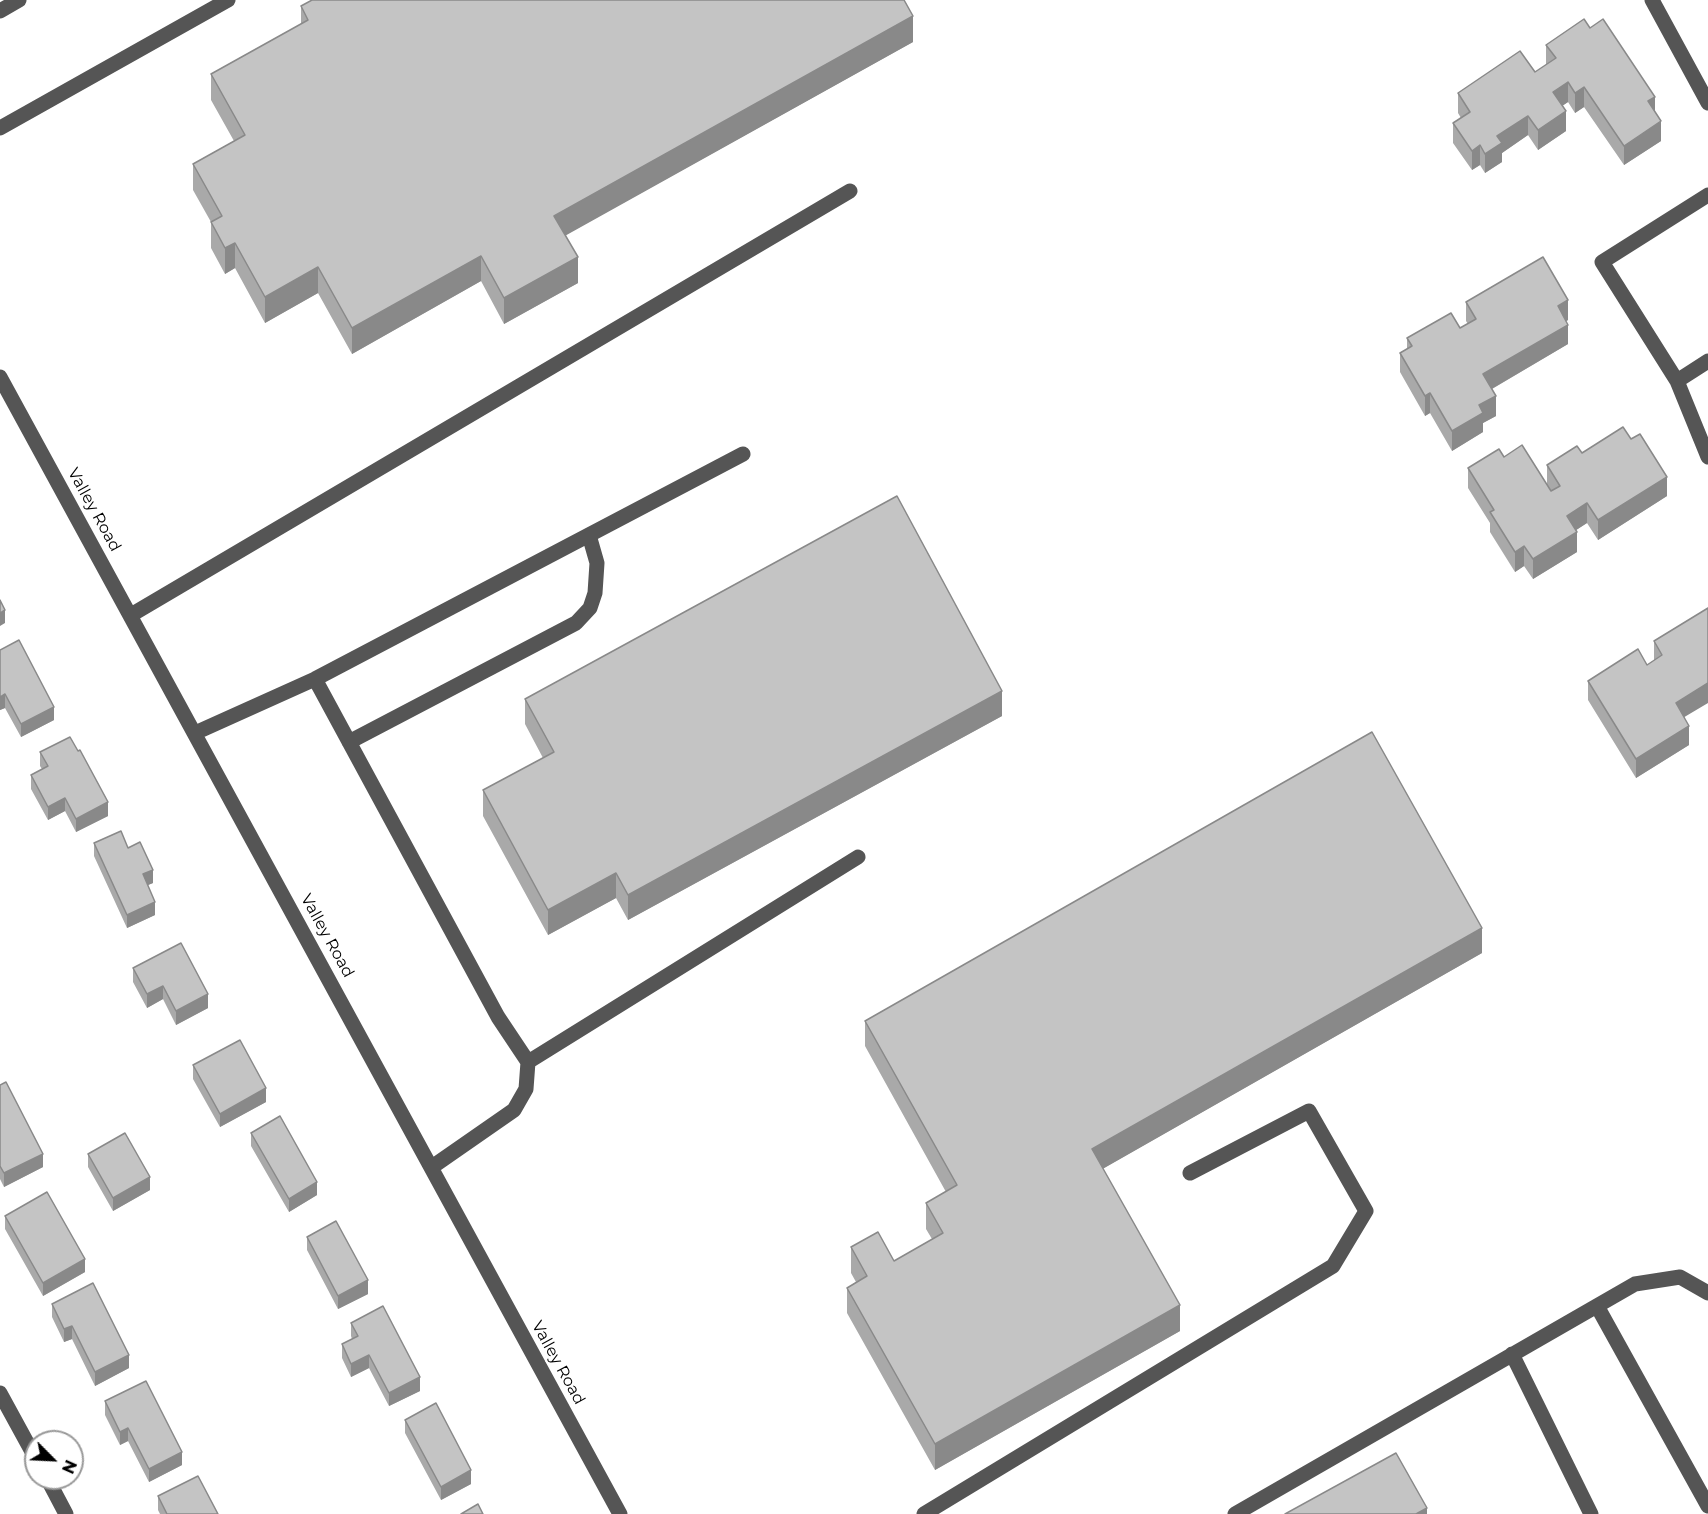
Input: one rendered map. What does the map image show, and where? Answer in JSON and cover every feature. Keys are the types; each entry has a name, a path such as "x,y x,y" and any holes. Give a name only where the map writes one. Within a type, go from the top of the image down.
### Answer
{"street":[{"path":"0,10 19,0"},
{"path":"0,128 228,0"},
{"path":"1652,0 1708,103"},
{"path":"131,615 850,191"},
{"path":"1708,195 1602,262 1677,381 1708,457"},
{"path":"1677,381 1708,361"},
{"name":"Valley Road","path":"0,376 620,1514"},
{"path":"195,733 315,679 743,454"},
{"path":"350,742 576,623 590,608 595,593 597,563 589,535"},
{"path":"315,679 498,1017 528,1062 526,1089 514,1110 432,1167"},
{"path":"528,1062 858,857"},
{"path":"924,1514 1333,1266 1366,1210 1309,1111 1190,1173"},
{"path":"1235,1514 1635,1284 1680,1277 1708,1293"},
{"path":"1597,1306 1708,1506"},
{"path":"1512,1354 1591,1514"},
{"path":"0,1393 24,1437"},
{"path":"53,1490 66,1514"}],"building":[{"path":"312,0 904,0 913,16 554,216 578,257 504,298 481,256 352,328 318,267 265,297 235,243 225,248 211,222 222,216 193,164 245,135 211,74 308,20 301,6"},
{"path":"1584,19 1590,28 1603,19 1655,97 1648,101 1661,121 1624,146 1584,87 1575,93 1568,82 1553,92 1566,111 1538,130 1528,116 1497,136 1502,143 1485,154 1480,145 1472,151 1453,123 1470,112 1458,93 1520,51 1535,72 1556,58 1546,45"},
{"path":"1543,257 1568,300 1558,306 1568,325 1483,374 1496,396 1479,405 1483,413 1452,431 1430,393 1425,396 1400,353 1412,346 1407,338 1451,313 1460,328 1476,319 1466,302"},
{"path":"1623,427 1631,439 1640,434 1667,477 1598,520 1587,503 1567,516 1577,532 1533,559 1524,546 1515,552 1490,512 1494,510 1468,468 1499,449 1504,457 1522,445 1551,491 1560,486 1547,465 1577,446 1582,453"},
{"path":"897,496 1002,691 628,895 616,873 548,910 483,790 554,752 525,699"},
{"path":"0,600 5,610 0,613"},
{"path":"1708,608 1708,683 1676,703 1689,726 1636,759 1588,681 1638,649 1647,665 1662,655 1654,641"},
{"path":"19,640 54,707 21,724 5,694 0,697 0,650"},
{"path":"1372,732 1482,928 1092,1149 1180,1305 935,1444 847,1288 867,1276 851,1247 878,1232 894,1261 943,1233 926,1203 957,1185 865,1021"},
{"path":"70,737 78,751 80,750 108,802 76,819 65,798 48,807 31,775 48,766 40,752"},
{"path":"121,831 128,848 140,842 153,870 143,874 155,902 127,915 94,843"},
{"path":"181,943 208,994 176,1011 163,986 147,994 133,968"},
{"path":"240,1040 266,1088 220,1114 193,1065"},
{"path":"6,1082 43,1154 4,1173 0,1166 0,1085"},
{"path":"280,1116 317,1182 289,1199 251,1133"},
{"path":"125,1133 150,1177 113,1198 88,1154"},
{"path":"47,1192 85,1259 43,1283 5,1216"},
{"path":"336,1221 368,1280 338,1296 307,1237"},
{"path":"93,1283 129,1355 95,1372 72,1326 64,1329 52,1304"},
{"path":"383,1306 420,1377 389,1393 369,1355 351,1364 342,1344 358,1336 351,1323"},
{"path":"146,1381 182,1452 149,1469 128,1428 120,1432 105,1401"},
{"path":"436,1403 471,1470 441,1487 405,1420"},
{"path":"1396,1453 1427,1508 1416,1514 1285,1514"},
{"path":"198,1476 218,1514 167,1514 158,1496"},
{"path":"478,1504 483,1514 461,1514"}]}
